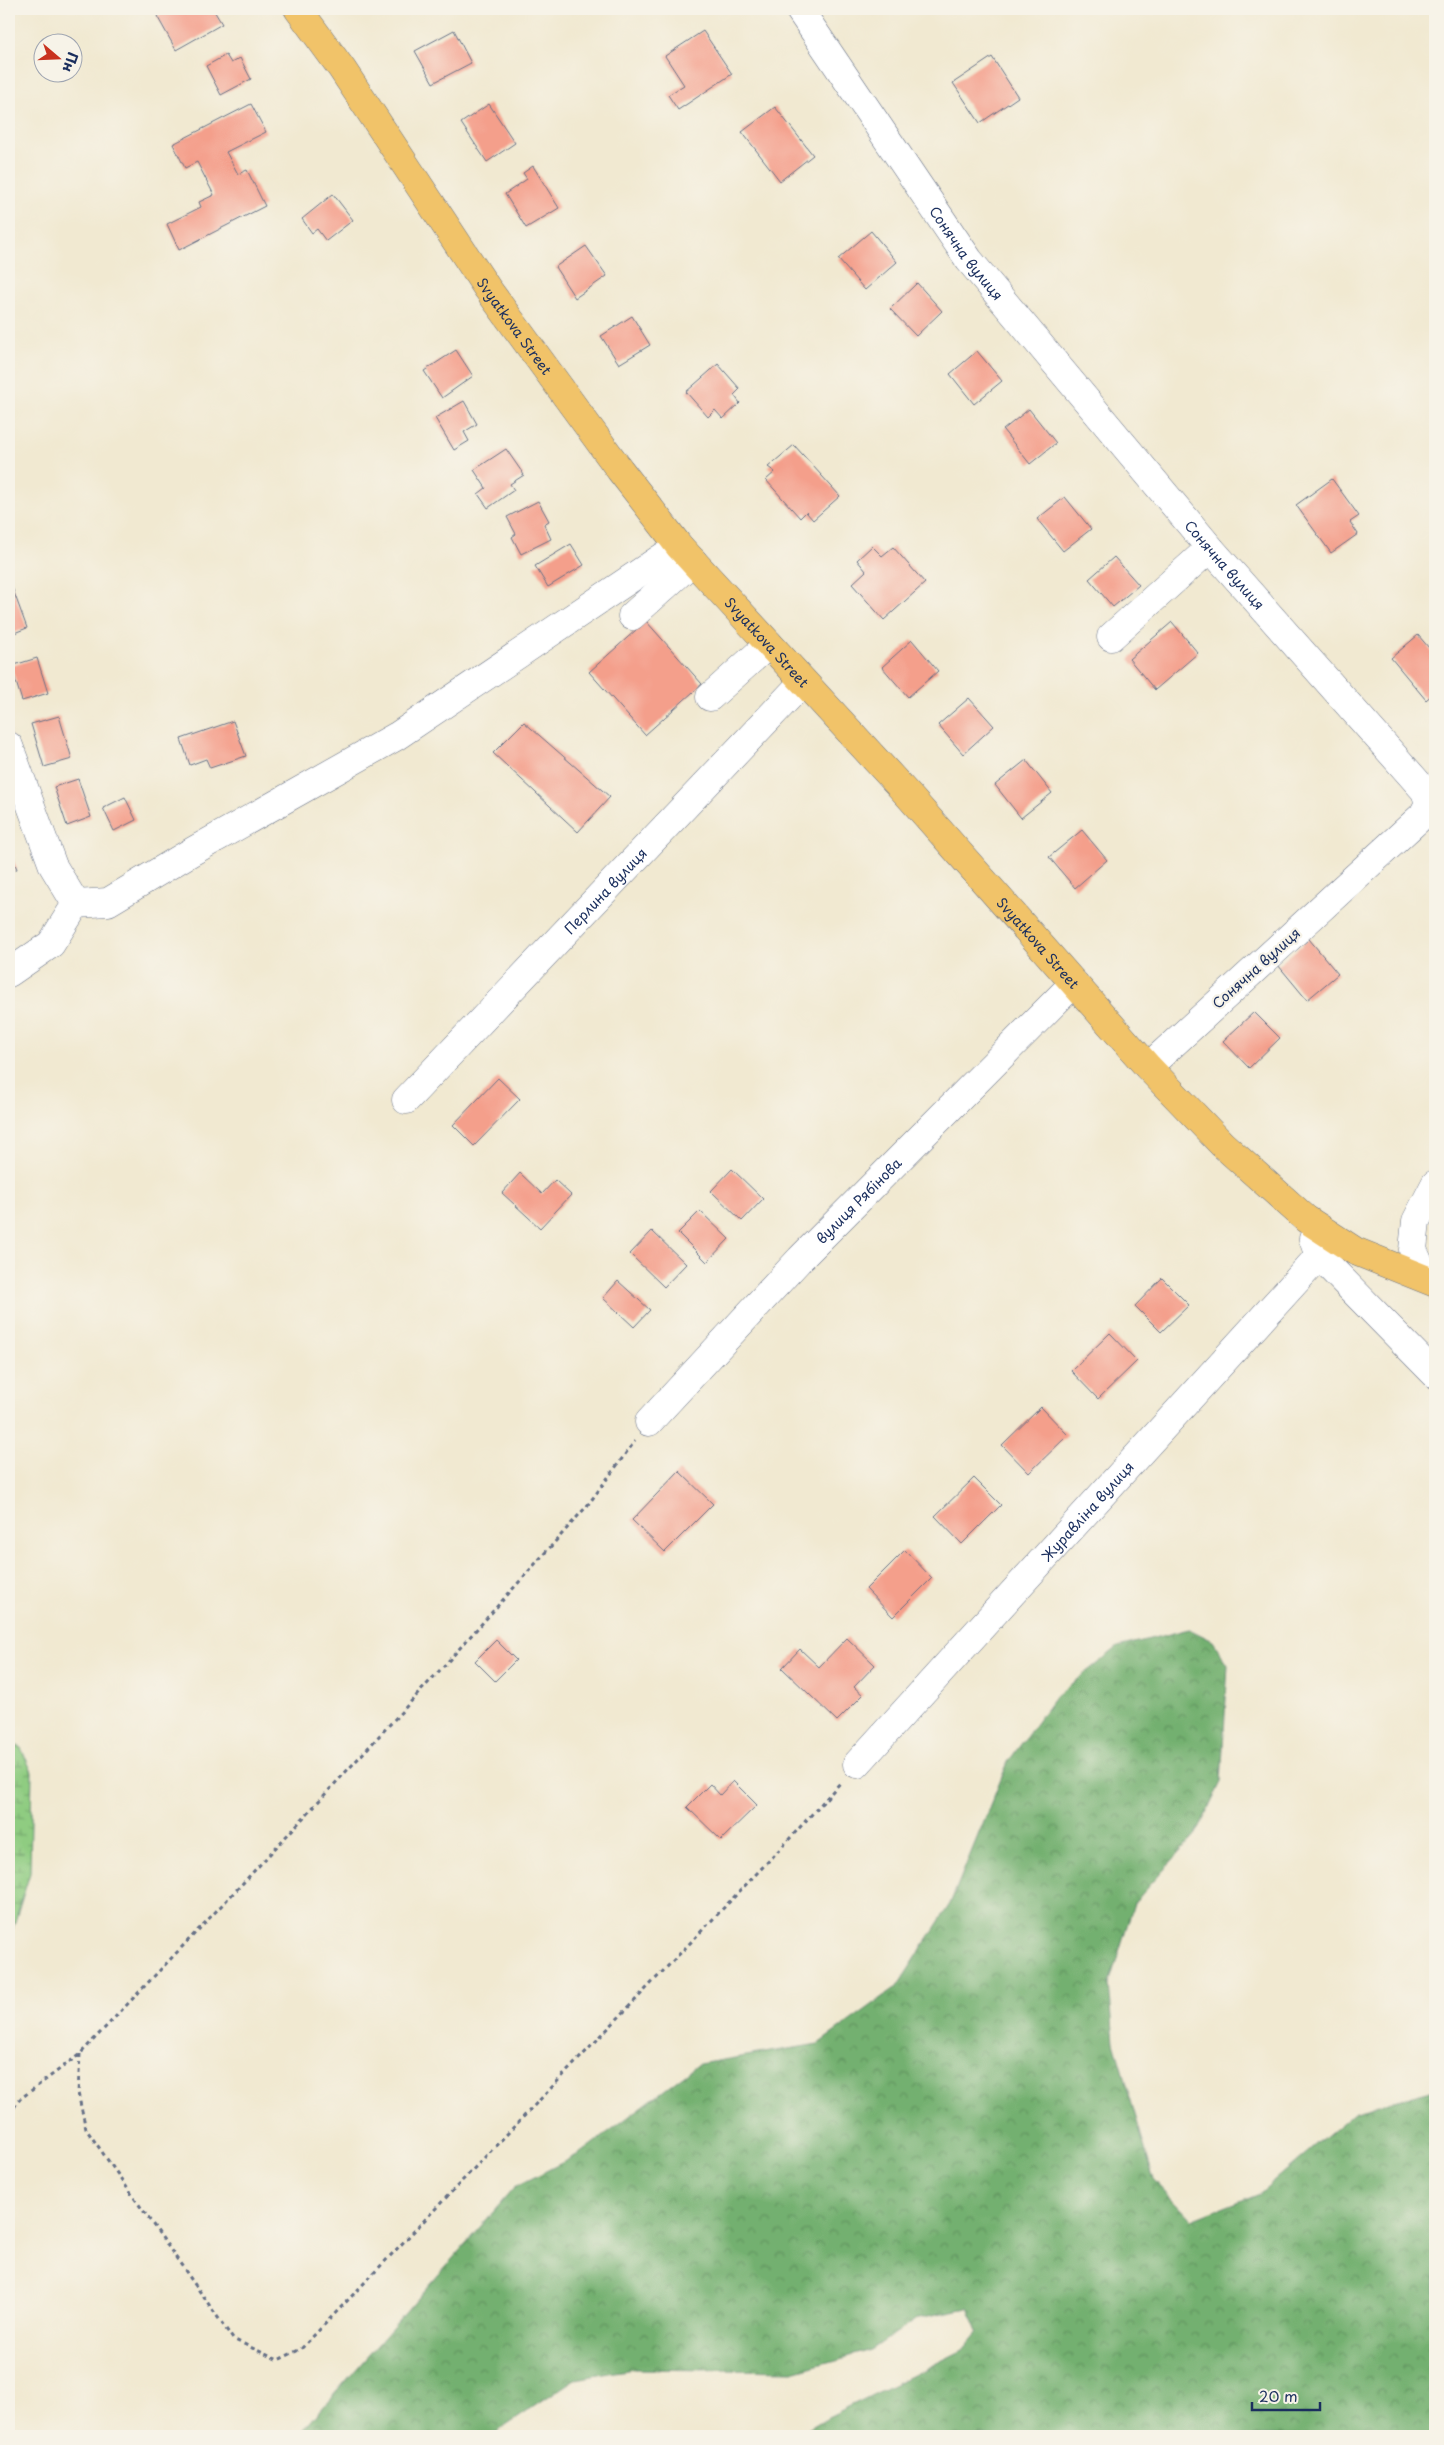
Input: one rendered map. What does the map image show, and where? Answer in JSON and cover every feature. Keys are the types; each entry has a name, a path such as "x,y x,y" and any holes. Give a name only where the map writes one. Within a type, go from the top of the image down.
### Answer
{"main road":[{"name":"Svyatkova Street","path":"298,9 342,69 487,288 614,462 686,554 908,795 1148,1067 1222,1144 1306,1219 1355,1251 1431,1280"}],"street":[{"name":"Сонячна вулиця","path":"798,9 969,260 1210,548 1425,791 1432,805 1148,1067"},
{"path":"1111,637 1210,548"},
{"path":"632,616 686,554"},
{"path":"76,904 108,902 193,851 397,736 686,554"},
{"path":"710,697 769,644"},
{"name":"Перлина вулиця","path":"406,1100 803,682"},
{"path":"9,746 52,866 76,904"},
{"path":"9,972 51,944 76,904"},
{"name":"вулиця Рябінова","path":"649,1422 800,1259 1074,983"},
{"path":"1431,1280 1413,1250 1416,1221 1435,1184"},
{"path":"1306,1219 1319,1256 1435,1374"},
{"name":"Журавліна вулиця","path":"857,1764 1319,1256"}],"path":[{"path":"9,136 11,145 9,159"},
{"path":"9,2114 20,2099 80,2054 242,1884 449,1661 587,1506 649,1422"},
{"path":"80,2054 78,2093 86,2129 233,2339 278,2360 301,2349 782,1847 857,1764"}],"green space":[{"path":"1189,1629 1213,1641 1228,1665 1221,1782 1197,1833 1134,1903 1109,1984 1114,2042 1154,2180 1192,2220 1260,2193 1356,2111 1435,2090 1435,2436 796,2436 828,2417 963,2350 978,2332 968,2308 918,2318 871,2350 796,2371 633,2369 575,2379 490,2436 298,2436 515,2187 579,2154 699,2064 818,2044 897,1987 950,1904 1008,1762 1056,1696 1118,1647"},
{"path":"9,1742 21,1748 32,1772 30,1873 9,1941"}],"building":[{"path":"170,9 194,9 195,11 199,9 213,9 222,24 176,50 157,16"},
{"path":"454,30 471,63 433,83 415,51"},
{"path":"703,31 732,74 678,110 668,95 684,85 665,56"},
{"path":"226,55 231,63 240,58 251,79 221,95 206,66"},
{"path":"992,57 1018,97 980,123 953,83"},
{"path":"251,104 266,132 226,152 238,174 247,170 265,206 179,250 167,224 201,207 199,202 214,195 197,162 185,168 173,144"},
{"path":"489,104 515,143 487,162 461,123"},
{"path":"775,107 813,155 780,181 742,132"},
{"path":"533,166 559,208 526,228 505,194 527,179 523,173"},
{"path":"333,194 353,220 326,241 317,229 312,233 302,219"},
{"path":"871,231 897,262 865,290 838,259"},
{"path":"586,246 607,276 575,298 555,267"},
{"path":"917,283 942,311 916,336 890,309"},
{"path":"632,316 650,345 619,364 601,336"},
{"path":"456,350 473,376 442,398 424,371"},
{"path":"977,351 1002,381 974,404 950,374"},
{"path":"718,364 740,389 734,395 740,403 723,419 715,410 708,417 686,392"},
{"path":"464,401 477,424 464,432 469,441 454,450 435,418"},
{"path":"1029,409 1056,443 1030,464 1003,430"},
{"path":"794,445 840,496 813,520 806,512 800,518 766,480 775,472 768,467"},
{"path":"506,449 524,475 510,484 514,490 488,508 478,494 486,488 474,470"},
{"path":"1332,479 1359,516 1350,522 1358,534 1331,553 1296,505"},
{"path":"1065,497 1091,529 1063,551 1037,519"},
{"path":"538,501 549,521 544,524 551,539 521,554 512,537 516,534 507,517"},
{"path":"571,544 584,565 548,587 535,566"},
{"path":"872,546 882,556 893,547 925,583 884,620 852,584 866,571 857,560"},
{"path":"1114,557 1139,585 1113,607 1089,579"},
{"path":"12,587 27,628 9,635 9,588"},
{"path":"646,621 702,684 645,735 589,672"},
{"path":"1172,622 1198,653 1155,690 1129,659"},
{"path":"1418,635 1435,655 1435,692 1426,700 1391,658"},
{"path":"912,640 938,671 908,697 882,667"},
{"path":"37,658 48,693 22,701 11,666"},
{"path":"969,698 994,726 963,754 938,725"},
{"path":"59,716 72,759 44,767 31,724"},
{"path":"233,721 246,756 210,768 206,759 190,765 181,739"},
{"path":"524,722 610,797 578,832 493,753"},
{"path":"1026,760 1052,793 1021,818 995,785"},
{"path":"78,779 91,817 67,826 54,787"},
{"path":"125,797 136,820 114,831 103,808"},
{"path":"1082,830 1107,860 1075,888 1049,857"},
{"path":"9,849 17,869 9,872"},
{"path":"1309,939 1338,974 1307,1000 1278,965"},
{"path":"1254,1012 1280,1038 1249,1068 1223,1041"},
{"path":"498,1078 520,1099 474,1146 453,1125"},
{"path":"732,1169 763,1199 742,1221 711,1191"},
{"path":"520,1173 542,1194 555,1180 571,1195 540,1228 502,1193"},
{"path":"700,1211 729,1239 707,1262 678,1233"},
{"path":"652,1231 686,1264 664,1287 630,1254"},
{"path":"1162,1278 1189,1305 1161,1332 1135,1306"},
{"path":"618,1281 650,1310 634,1327 603,1298"},
{"path":"1110,1333 1137,1361 1098,1399 1071,1371"},
{"path":"1041,1407 1068,1435 1029,1473 1002,1445"},
{"path":"679,1471 713,1504 665,1552 632,1520"},
{"path":"974,1478 1001,1505 962,1544 935,1516"},
{"path":"905,1550 932,1578 893,1617 866,1589"},
{"path":"847,1638 875,1665 854,1687 863,1695 837,1721 782,1668 800,1649 819,1667"},
{"path":"496,1640 516,1660 495,1681 475,1661"},
{"path":"733,1781 757,1805 721,1840 687,1807 710,1784 720,1795"}]}
